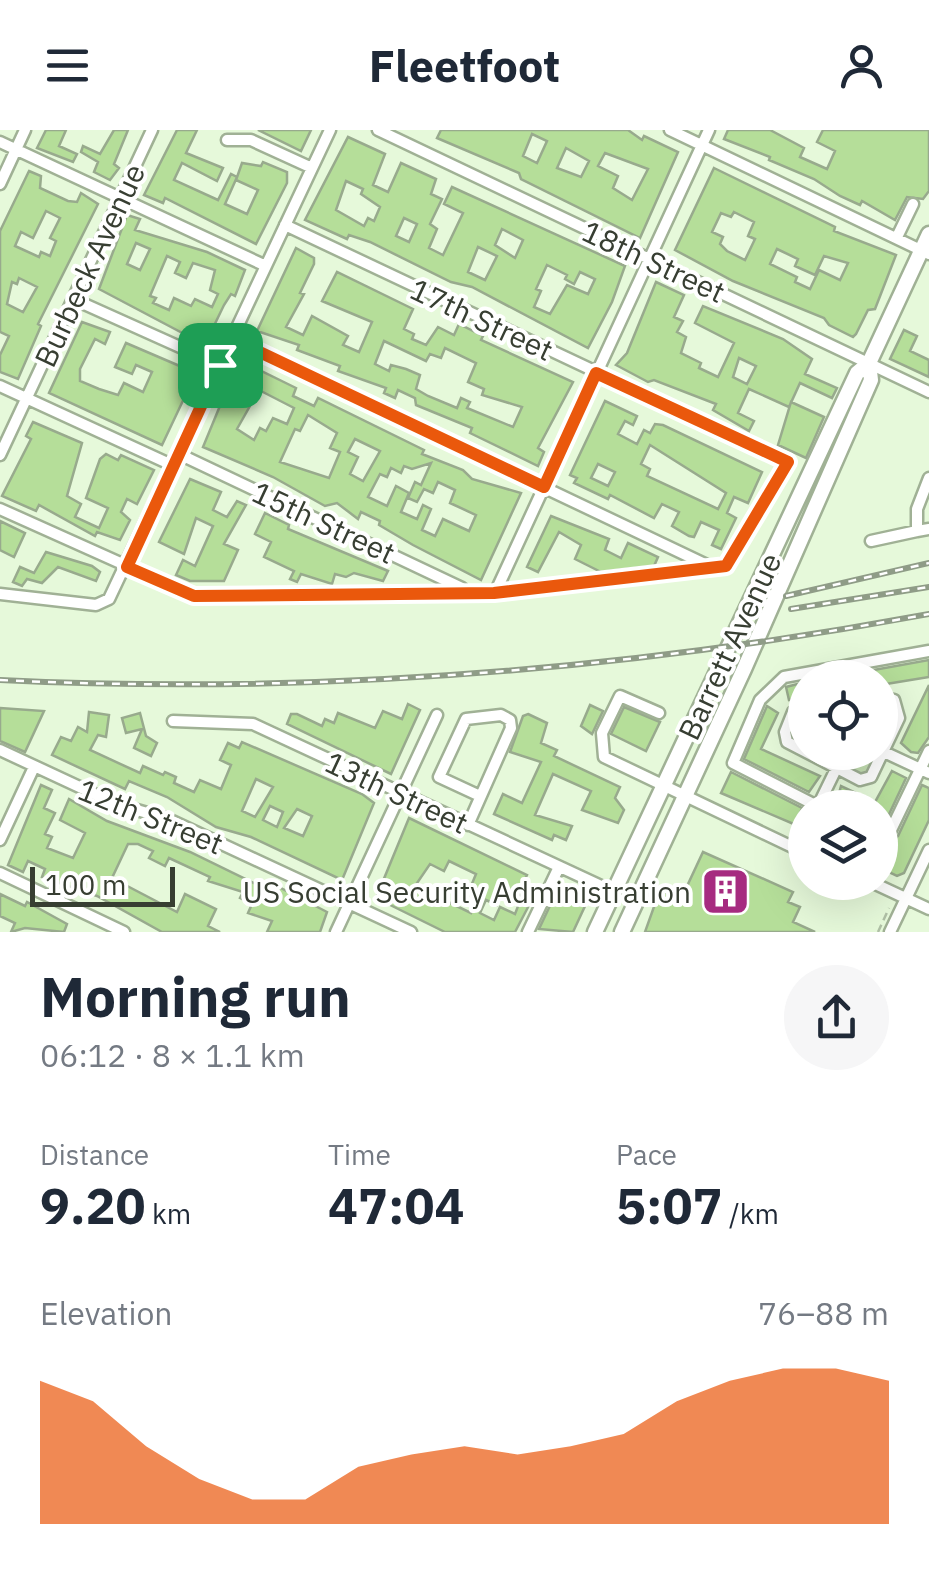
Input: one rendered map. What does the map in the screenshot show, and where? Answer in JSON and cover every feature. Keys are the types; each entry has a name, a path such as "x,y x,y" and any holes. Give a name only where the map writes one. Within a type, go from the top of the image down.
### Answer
{"main road":[{"name":"Barrett Avenue","path":"596,932 857,373 868,363 927,246"},
{"name":"Barrett Avenue","path":"622,932 871,380 868,363"}],"street":[{"path":"0,184 25,130"},
{"name":"Burbeck Avenue","path":"0,455 152,130"},
{"path":"0,594 96,604 110,600 330,130"},
{"name":"18th Street","path":"378,130 929,392"},
{"path":"670,130 897,238 927,246"},
{"path":"494,593 709,130"},
{"path":"227,140 251,140 312,168"},
{"path":"0,142 266,266"},
{"path":"897,238 913,204"},
{"name":"17th Street","path":"285,226 788,462 726,566 710,566"},
{"path":"73,299 220,365"},
{"path":"232,339 710,566"},
{"path":"0,386 174,466"},
{"name":"15th Street","path":"179,454 468,591"},
{"path":"871,542 923,530 917,509 929,478"},
{"path":"0,509 194,596 494,593 710,566"},
{"path":"881,660 929,651"},
{"path":"788,678 780,679 776,690 760,700 733,758 737,768 788,792"},
{"path":"659,714 620,696 602,733 604,757 788,845"},
{"path":"336,932 438,715"},
{"path":"468,825 510,728 510,720 500,715 466,720 439,777 480,796"},
{"name":"13th Street","path":"173,721 254,724 614,892"},
{"name":"12th Street","path":"0,750 116,804 168,818 410,932"},
{"path":"898,819 925,772 929,751"},
{"path":"898,759 925,772"},
{"path":"0,840 34,767"},
{"path":"838,770 860,780 871,777 875,770"},
{"path":"890,932 929,850"},
{"path":"528,932 559,866"},
{"path":"0,873 124,932"},
{"path":"898,894 929,909"}],"path":[{"path":"878,932 889,908"}],"building":[{"path":"46,130 66,130 59,146 77,154 73,162 37,148"},
{"path":"114,130 128,130 114,164 119,168 110,180 94,172 98,162 81,152 83,146 100,154"},
{"path":"177,130 197,130 186,153 223,168 217,181 182,163 174,180 218,200 231,174 237,177 225,204 247,214 258,190 236,180 242,163 261,166 263,162 287,172 287,183 256,244 165,198 163,203 144,195"},
{"path":"258,130 311,130 301,151"},
{"path":"441,130 628,130 642,140 644,136 678,152 640,238 521,179 519,173 437,138","holes":["532,134 547,141 537,163 523,156","566,148 589,161 581,177 557,168","605,153 648,169 632,200 613,188 618,176 598,166"]},
{"path":"728,130 770,130 804,148 800,157 827,169 835,151 817,142 823,130 929,130 929,191 923,199 907,197 895,220 862,201 860,205 840,196 814,179 769,160 770,157 724,139"},
{"path":"348,137 385,154 373,185 388,192 401,163 436,179 431,194 442,199 430,224 437,229 429,248 443,255 463,213 444,204 452,187 625,266 588,348 472,287 451,282 370,242 349,235 347,239 305,220","holes":["346,181 363,189 361,194 380,207 374,221 368,218 364,226 336,210","404,218 417,224 409,242 396,236","502,229 523,240 515,258 495,245","478,247 497,256 485,280 468,272","547,265 567,275 565,279 574,284 580,272 595,279 588,294 567,285 550,314 534,307 541,291 536,289"]},
{"path":"714,168 835,227 834,231 896,255 875,309 868,310 853,337 829,325 824,318 733,281 675,250","holes":["734,212 754,222 748,236 755,239 745,260 727,251 720,244 723,237 712,232 721,213 731,217","777,249 798,259 795,266 815,275 824,256 848,263 840,280 819,270 810,289 795,282 797,277 770,264"]},
{"path":"29,171 41,176 40,188 68,201 77,202 81,193 98,204 38,324 41,326 18,379 0,372 0,355 9,336 0,332 0,231","holes":["46,211 60,218 50,238 56,241 50,256 41,252 39,257 15,246 21,232 33,238","19,278 37,287 23,312 7,304 12,282 17,284"]},
{"path":"127,215 140,219 135,230 207,252 245,270 235,296 231,294 210,334 214,336 209,347 99,289","holes":["136,243 150,249 140,270 127,264","167,256 180,262 175,273 186,278 193,263 215,270 210,290 218,294 212,307 195,299 191,306 174,298 169,310 153,303 156,298 150,296"]},
{"path":"296,248 314,258 314,264 300,293 304,294 286,327 303,335 312,316 348,336 343,345 359,352 372,322 322,301 337,272 413,309 404,329 414,334 412,339 426,345 438,327 454,335 459,324 483,336 481,340 573,382 538,448 544,452 538,466 470,433 472,428 416,405 415,398 398,390 395,398 384,393 386,388 338,371 340,366 297,350 299,345 257,331","holes":["384,341 426,361 430,354 441,358 445,348 476,363 468,382 484,389 482,395 522,407 513,427 467,408 470,402 461,398 457,408 428,396 416,389 420,375 391,365 389,371 375,364"]},
{"path":"656,282 684,295 674,317 683,321 677,332 686,337 681,353 701,363 699,368 718,377 734,343 695,323 703,306 783,339 812,359 805,374 837,388 832,398 800,383 789,407 749,389 738,413 754,421 749,431 713,410 716,404 654,380 648,382 616,365 627,353","holes":["739,358 756,366 747,384 733,377"]},
{"path":"82,322 110,332 105,344 95,339 80,369 80,381 118,395 124,383 143,392 152,372 136,365 132,374 115,367 126,343 196,373 162,445 49,393"},
{"path":"904,330 917,336 910,351 929,360 929,377 890,359"},
{"path":"243,362 296,388 293,396 314,406 318,398 424,450 422,454 463,470 472,479 521,493 481,580 413,545 379,525 380,521 361,512 358,519 337,503 325,506 273,477 203,447 222,401 231,405 238,390 231,387","holes":["259,390 294,408 287,424 273,418 266,431 260,428 254,440 237,429","308,415 337,433 330,448 340,452 329,478 280,462 295,429 300,431","355,439 380,451 363,481 350,474 358,457 348,452","431,463 421,485 415,482 408,498 417,502 424,489 433,493 438,482 455,490 450,503 476,515 469,531 443,519 435,536 422,530 431,509 423,505 417,519 401,512 409,493 396,486 387,506 368,497 380,474 387,477 391,468 401,473 404,466 412,469"]},
{"path":"605,401 637,416 633,425 625,421 618,434 637,444 644,430 650,433 655,424 663,425 762,472 748,503 734,497 727,513 736,518 721,549 712,545 719,530 701,522 694,537 689,536 672,526 679,512 662,504 654,518 610,495 608,499 574,483 577,478 570,475","holes":["650,445 726,493 718,509 647,476 650,469 641,464","598,464 615,472 608,486 591,478"]},
{"path":"791,402 824,417 806,458 778,445"},
{"path":"33,422 82,443 67,496 81,504 75,517 99,528 108,508 86,498 100,459 106,454 118,460 121,455 154,470 137,504 127,499 121,512 130,520 120,540 97,532 95,536 39,505 36,511 2,496 31,439 26,436"},
{"path":"190,479 221,492 213,510 227,517 237,501 246,505 224,544 238,550 224,581 190,581 176,575 183,560 195,566 213,526 196,518 184,554 159,542"},
{"path":"265,513 289,525 288,529 388,571 383,581 354,573 346,577 335,574 332,584 301,574 297,582 290,579 294,571 264,557 271,542 255,534"},
{"path":"551,516 609,539 605,550 621,558 628,543 658,557 654,566 601,572 575,559 581,545 559,532 538,572 527,567"},
{"path":"0,521 25,533 14,557 0,550"},
{"path":"46,552 92,566 100,572 96,581 58,567 42,583 27,579 22,586 13,582 20,567 34,573"},
{"path":"929,660 929,677 898,682 898,666"},
{"path":"929,685 929,737 918,753 911,752 901,743"},
{"path":"408,704 420,710 391,774 287,724 291,714 297,714 322,726 325,719 334,723 338,713 375,728 383,711 402,719"},
{"path":"590,705 603,711 592,734 581,726"},
{"path":"767,706 778,713 761,749 788,761 788,770 807,770 820,776 810,790 805,790 744,759"},
{"path":"624,707 660,722 646,751 611,734"},
{"path":"0,708 44,711 25,752 0,741"},
{"path":"89,712 109,715 106,737 98,735 90,750 140,773 143,766 163,775 165,772 176,777 174,783 194,792 200,780 221,789 231,765 220,760 228,743 239,748 242,742 362,794 374,803 342,880 251,837 216,827 167,797 129,781 125,789 52,755 61,737 71,741 78,727 87,732","holes":["256,779 273,787 255,817 242,811","270,806 283,812 277,827 263,820","297,809 312,816 303,836 284,828"]},
{"path":"140,713 146,736 157,743 151,756 134,748 142,729 126,733 122,718"},
{"path":"528,714 547,723 541,743 557,750 554,756 620,787 615,798 624,810 618,823 582,810 591,791 553,774 535,815 572,826 566,840 554,835 552,840 494,814 503,794 522,803 541,762 510,752 523,716"},
{"path":"892,771 906,778 898,795 898,790 882,790"},
{"path":"731,772 788,801 788,822 721,793"},
{"path":"41,785 52,790 44,808 55,813 45,834 52,837 47,848 73,858 85,833 60,820 69,799 107,821 190,852 268,890 271,883 327,912 320,932 267,932 272,921 248,913 252,904 240,898 243,892 208,881 210,877 169,858 165,866 149,858 153,851 138,844 128,844 112,878 177,912 185,894 216,909 208,926 220,932 162,932 97,896 42,877 45,869 28,861 23,872 8,865"},
{"path":"922,785 929,788 929,820 904,873 898,876 898,836"},
{"path":"409,818 527,875 524,881 537,890 515,932 445,932 376,898","holes":["449,861 476,874 471,886 482,891 471,913 415,886 430,864 444,871","505,888 522,896 515,914 500,907 494,920 480,913 486,900 497,905"]},
{"name":"US Social Security Administration","path":"703,852 788,890 788,902 800,907 793,922 815,932 645,932 660,890 681,899"},
{"path":"556,893 585,906 573,932 539,929"},
{"path":"0,894 25,906 27,902 67,924 64,932 25,928 11,932 15,923 0,916"}],"railway":[{"path":"786,596 929,563"},
{"path":"791,609 929,587"},
{"path":"0,680 234,684 466,674 698,650 929,614"}],"place":[{"name":"US Social Security Administration","path":"726,891"}],"route":[{"path":"232,339 544,487 596,373 788,462 726,566 494,593 194,596 127,567 220,365 232,339"}]}
